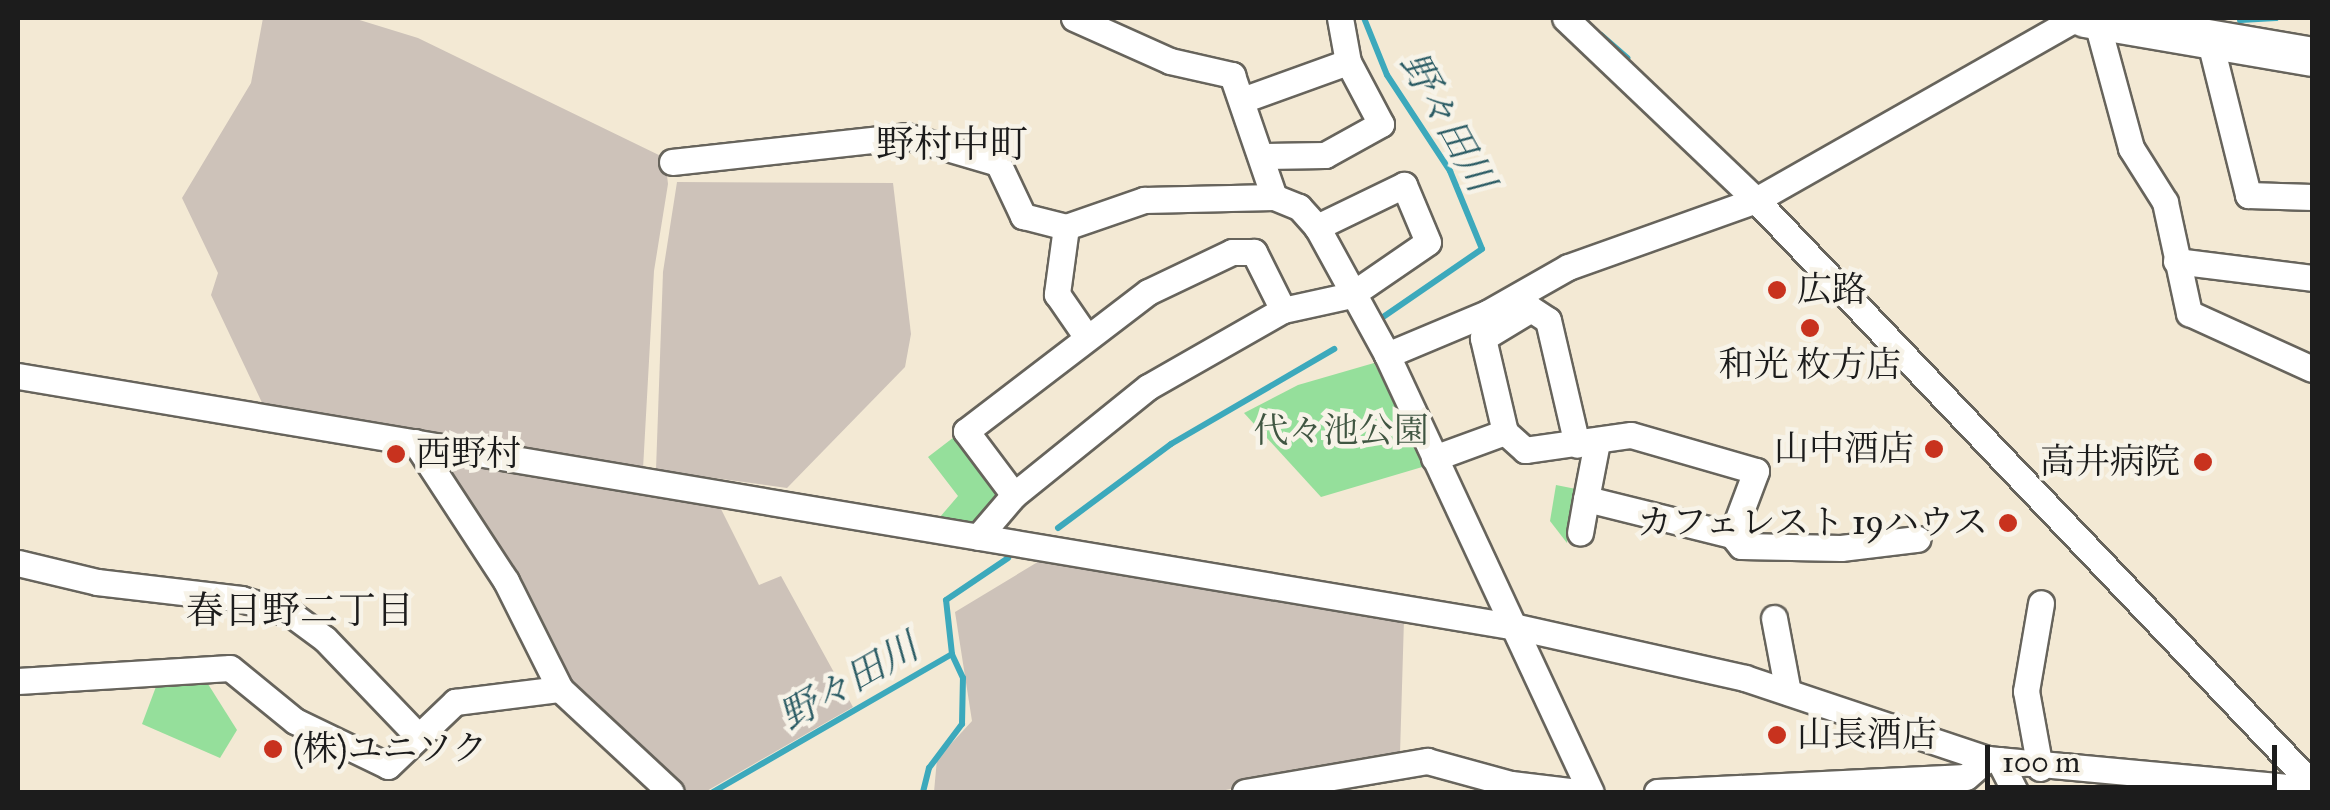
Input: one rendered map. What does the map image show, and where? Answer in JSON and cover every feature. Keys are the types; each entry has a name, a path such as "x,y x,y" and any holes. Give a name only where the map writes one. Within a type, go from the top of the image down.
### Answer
{"highway":[{"path":"2086,18 2312,58"}],"street":[{"path":"1074,18 1170,60 1232,76 1245,99 1265,156 1274,197"},
{"path":"1265,156 1325,155 1381,124 1348,62 1340,18"},
{"path":"1566,18 1756,200 2312,786"},
{"path":"1387,355 1487,313 1568,267 1756,200 2086,18 2107,58 2131,148 2165,202 2189,314 2312,369"},
{"path":"2203,37 2248,195 2312,198"},
{"path":"1245,99 1348,62"},
{"path":"672,162 906,136 998,163 1022,216 1066,227 1144,200 1274,197 1299,207 1316,227 1387,355 1591,792"},
{"path":"978,537 1014,495 1148,387 1283,310 1352,295 1428,242 1404,185 1316,227"},
{"path":"1066,227 1057,294 1086,336"},
{"path":"1014,495 966,431 1148,292 1232,252 1254,252 1283,310"},
{"path":"2176,261 2312,278"},
{"path":"1580,532 1586,499 1587,444 1548,320 1531,309 1483,338 1505,432 1525,450 1587,444 1631,435 1756,471 1732,536"},
{"path":"18,376 1517,627 1664,656 1788,692 1993,760 2040,768 2312,786"},
{"path":"1434,458 1505,432"},
{"path":"415,442 506,582 560,689 671,792"},
{"path":"1586,499 1732,536 1740,546 1791,548 1918,539"},
{"path":"18,562 97,582 241,599 290,614 324,639 416,734"},
{"path":"2040,768 2026,691 2041,603"},
{"path":"1775,618 1788,692"},
{"path":"18,682 230,668 295,721 388,766 416,734 455,702 506,690 560,689"},
{"path":"1658,792 1966,777 1993,760"},
{"path":"1993,760 2015,792"},
{"path":"1245,792 1427,761 1511,784 1578,792"}],"shaded area":[{"path":"263,18 353,18 418,38 665,158 668,184 654,271 643,469 265,409 211,295 218,273 182,198 251,83"},
{"path":"677,182 893,183 911,334 905,367 787,488 656,470 663,272"},
{"path":"453,460 717,501 759,585 781,576 853,707 705,792 682,792 570,687 464,490 451,480"},
{"path":"1041,560 1404,619 1400,754 1216,792 934,792 937,759 972,721 955,612"}],"green space":[{"name":"代々池公園","path":"1374,363 1429,465 1321,497 1244,413 1298,385"},
{"path":"958,434 1001,492 975,528 940,517 958,496 928,457"},
{"path":"1556,485 1576,489 1567,543 1550,521"},
{"path":"157,684 208,684 237,730 220,758 142,724"}],"waterway":[{"name":"野々田川","path":"1364,18 1387,75 1450,171 1482,249 1380,319"},
{"name":"野々田川","path":"2240,20 2276,18"},
{"name":"野々田川","path":"1601,35 1627,58"},
{"name":"野々田川","path":"1058,528 1171,444 1334,349"},
{"path":"923,792 929,768 962,724 963,678 952,654 946,600 1008,558"},
{"name":"野々田川","path":"713,792 952,654"}],"place":[{"name":"広路","path":"1777,290"},
{"name":"和光 枚方店","path":"1810,328"},
{"name":"山中酒店","path":"1934,449"},
{"name":"西野村","path":"396,454"},
{"name":"高井病院","path":"2203,462"},
{"name":"カフェレスト 19ハウス","path":"2008,523"},
{"name":"山長酒店","path":"1777,735"},
{"name":"(株)ユニソク","path":"273,749"}],"district":[{"name":"野村中町","path":"952,145"},
{"name":"春日野二丁目","path":"300,611"}]}
